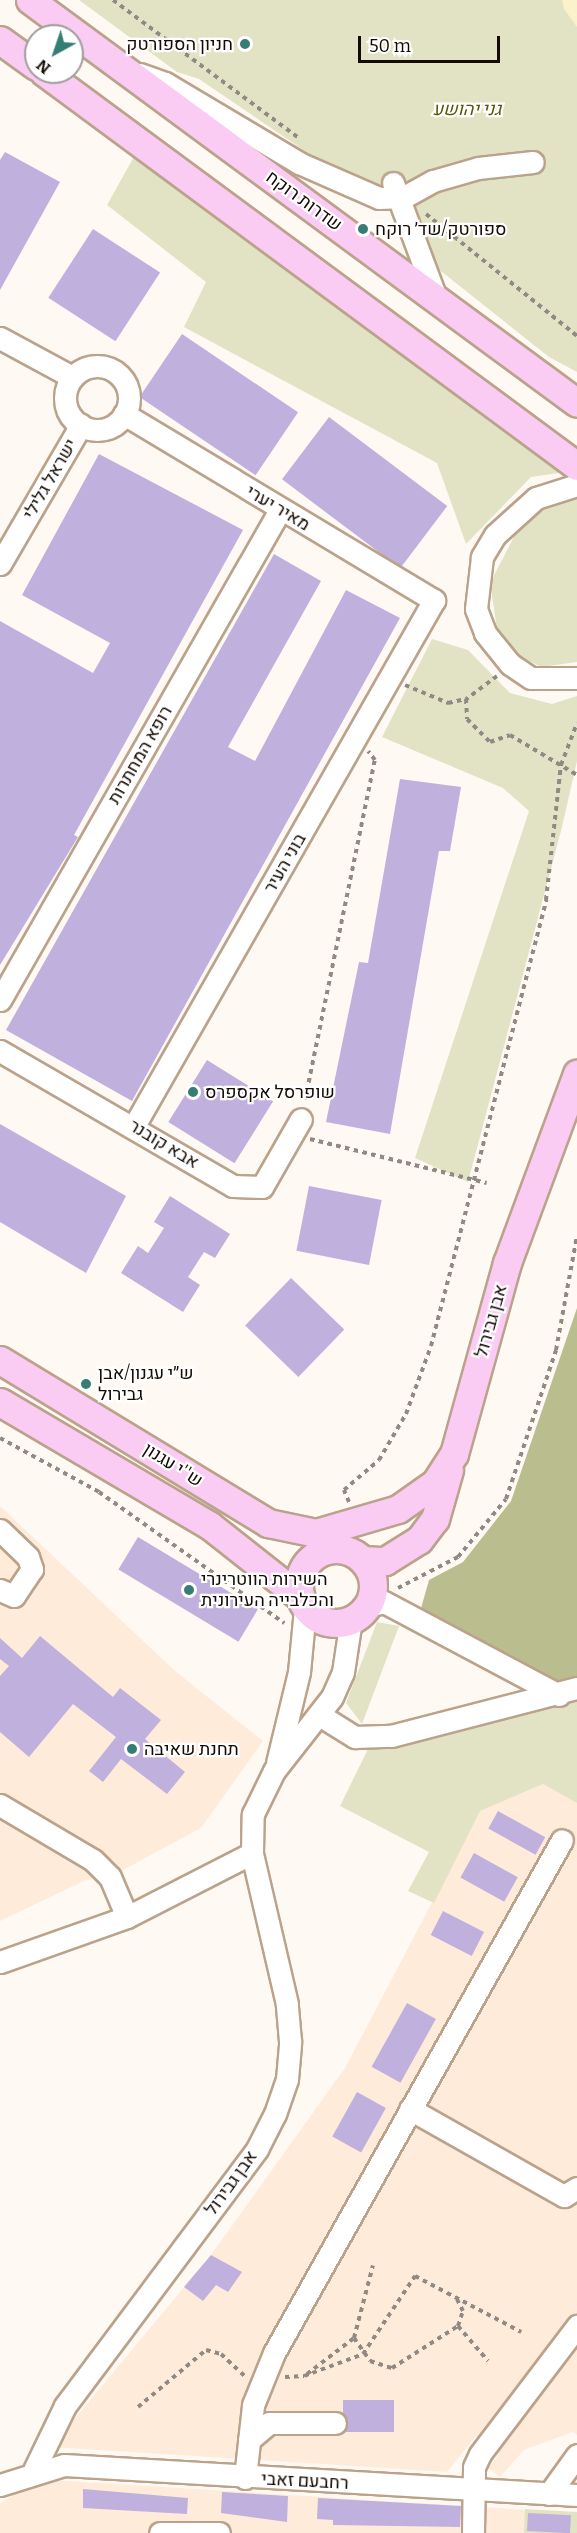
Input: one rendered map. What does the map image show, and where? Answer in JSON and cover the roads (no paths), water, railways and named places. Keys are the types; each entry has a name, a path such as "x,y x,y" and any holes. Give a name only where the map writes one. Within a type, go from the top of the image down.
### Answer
{"main road":[{"name":"שדרות רוקח","path":"30,0 577,402"},
{"path":"0,40 24,57"},
{"path":"60,84 577,466"},
{"name":"אבן גבירול","path":"357,1524 416,1500 435,1483 454,1454 507,1263 577,1074"},
{"name":"ש''י עגנון","path":"0,1360 268,1523 306,1533 357,1524"},
{"name":"ש''י עגנון","path":"0,1402 209,1525 302,1602"},
{"path":"105,1423 267,1531 320,1552 342,1549 363,1560 395,1557 428,1531 454,1454"},
{"path":"320,1552 304,1566 302,1602 326,1622 360,1613 373,1578 363,1560"}],"street":[{"path":"125,69 165,83 338,183 363,195 395,191 453,174 533,162"},
{"path":"395,191 436,298"},
{"path":"0,338 72,378"},
{"path":"100,366 118,375 128,393 124,414 100,429 81,425 67,409 72,378 100,366"},
{"name":"מאיר יערי","path":"124,414 280,510 434,600"},
{"name":"ישראל גלילי","path":"0,564 81,425"},
{"path":"577,485 536,498 512,514 482,557 476,609 485,633 510,664 531,678 577,678"},
{"name":"רופא המחתרות","path":"0,1000 280,510"},
{"name":"בוני העיר","path":"135,1126 434,600"},
{"name":"אבא קובנר","path":"0,1051 243,1186 262,1187 296,1127"},
{"path":"0,1530 28,1557 32,1569 14,1596 0,1590"},
{"path":"274,1771 278,1725 304,1639 302,1602"},
{"path":"360,1613 384,1602 568,1692"},
{"name":"אבן גבירול","path":"34,2470 65,2406 257,2149 275,2115 287,2079 287,2004 252,1853 253,1814 274,1771 321,1716 343,1672 360,1613"},
{"path":"321,1716 346,1734 365,1739 568,1692"},
{"path":"0,1805 93,1860 110,1877 127,1917"},
{"path":"245,2478 249,2440 259,2389 410,2109 562,1840"},
{"path":"0,1962 127,1917 252,1853"},
{"path":"410,2109 564,2196 577,2188"},
{"path":"473,2533 474,2490 480,2454 577,2326"},
{"path":"249,2440 269,2422 335,2423"},
{"path":"549,2494 577,2455"},
{"name":"רחבעם זאבי","path":"0,2485 34,2470 63,2465 245,2478 577,2495"},
{"path":"160,2533 219,2533"}],"place":[{"name":"חניון הספורטק","path":"245,44"},
{"name":"ספורטק/שד׳ רוקח","path":"363,229"},
{"name":"שופרסל אקספרס","path":"193,1092"},
{"name":"ש״י עגנון/אבן גבירול","path":"86,1384"},
{"name":"השירות הווטרינרי והכלבייה העירונית","path":"189,1590"},
{"name":"תחנת שאיבה","path":"132,1749"}],"park label":[{"name":"גני יהושע","path":"467,109"}]}
